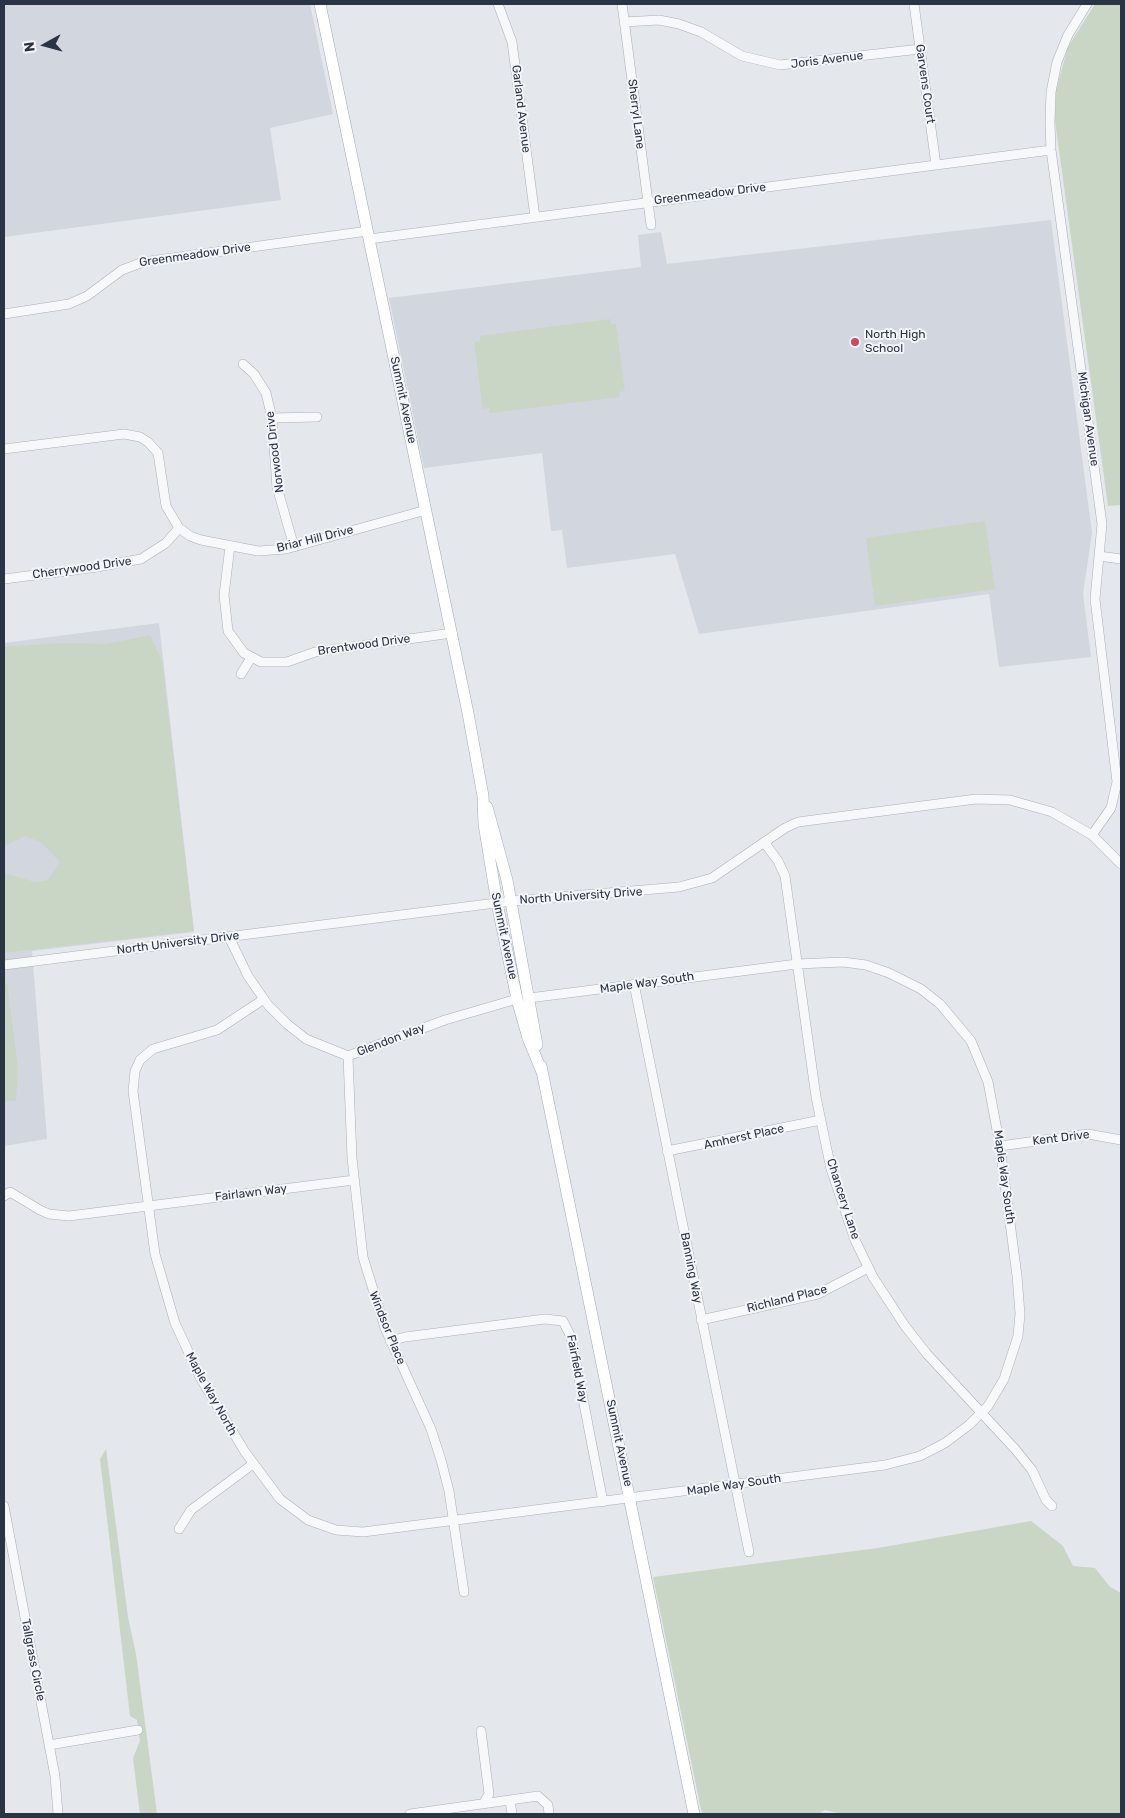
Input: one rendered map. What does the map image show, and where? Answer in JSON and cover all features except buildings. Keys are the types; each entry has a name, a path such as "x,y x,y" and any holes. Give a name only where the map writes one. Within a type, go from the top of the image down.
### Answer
{"main road":[{"name":"Summit Avenue","path":"320,4 452,633 483,796 484,824 497,903 542,1072 631,1498 694,1814"},
{"name":"Summit Avenue","path":"483,796 493,823 512,901 523,999"}],"street":[{"name":"Garland Avenue","path":"498,4 512,42 535,217"},
{"name":"Sherryl Lane","path":"622,4 650,225"},
{"name":"Garvens Court","path":"914,4 936,165"},
{"name":"Michigan Avenue","path":"1087,4 1068,35 1054,72 1050,102 1051,150 1102,524 1095,590 1096,612 1117,782 1111,808 1092,835"},
{"name":"Joris Avenue","path":"624,22 653,20 679,24 701,32 742,56 780,65 920,48"},
{"name":"Greenmeadow Drive","path":"4,314 69,304 87,296 122,270 144,262 535,217 1051,150"},
{"name":"Norwood Drive","path":"243,364 254,374 266,393 272,418 275,475 294,547"},
{"path":"272,418 317,417"},
{"path":"4,449 124,434 140,436 158,453 166,506 179,528"},
{"name":"Briar Hill Drive","path":"179,528 190,536 230,546 267,551 294,547 426,510"},
{"name":"Cherrywood Drive","path":"4,579 97,567 141,559 166,543 179,528"},
{"path":"230,546 224,578 226,622 232,638 244,653 251,658 241,674"},
{"path":"1099,556 1121,559"},
{"name":"Brentwood Drive","path":"251,658 261,662 278,663 315,652 452,633"},
{"name":"North University Drive","path":"4,965 512,901 652,890 698,883 720,874 785,828 807,820 992,798 1043,808 1062,816 1092,835 1121,864"},
{"name":"Chancery Lane","path":"764,842 778,861 785,876 821,1120 837,1191 868,1268 905,1326 1032,1470 1049,1503"},
{"name":"Glendon Way","path":"229,936 241,965 264,999 287,1024 306,1039 348,1056 438,1022 523,999"},
{"name":"Maple Way South","path":"523,999 797,964 843,962 866,965 902,978 940,1004 964,1031 981,1061 992,1096 1017,1276 1019,1326 1016,1346 1004,1379 981,1413 945,1443 905,1461 631,1498"},
{"name":"Banning Way","path":"634,984 749,1552"},
{"name":"Maple Way North","path":"264,999 217,1030 157,1047 140,1060 133,1076 133,1092 148,1206 160,1274 175,1323 206,1386 253,1464 271,1489 288,1508 308,1520 346,1532 363,1532 631,1498"},
{"name":"Windsor Place","path":"348,1056 354,1180 364,1258 373,1294 390,1341 431,1429 446,1476 464,1592"},
{"name":"Amherst Place","path":"667,1151 821,1120"},
{"name":"Kent Drive","path":"1000,1146 1088,1134 1121,1140"},
{"name":"Fairlawn Way","path":"4,1196 10,1192 49,1214 69,1216 354,1180"},
{"name":"Richland Place","path":"701,1320 818,1294 868,1268"},
{"name":"Fairfield Way","path":"390,1341 404,1337 544,1319 563,1321 571,1337 603,1502"},
{"path":"180,1529 191,1510 253,1464"},
{"name":"Tallgrass Circle","path":"4,1506 49,1745 58,1799 58,1814"},
{"path":"49,1745 138,1730"},
{"path":"481,1731 489,1794 482,1804"},
{"path":"410,1814 441,1812 538,1796 548,1805 549,1814"},
{"path":"510,1800 512,1814"}],"shaded area":[{"path":"4,4 310,4 333,114 270,128 281,200 4,237"},
{"path":"1051,220 1092,533 1083,594 1091,657 999,667 989,594 699,634 675,554 567,568 562,530 551,531 542,453 424,468 389,298 641,267 638,235 661,232 667,264"},
{"path":"159,623 194,932 32,951 47,1139 4,1146 4,643"}],"green space":[{"path":"1095,4 1121,4 1121,505 1108,506 1055,121 1056,90 1068,47"},
{"path":"610,319 611,324 616,324 625,391 619,392 620,397 490,413 489,408 483,409 474,342 480,341 480,336"},
{"path":"985,521 995,589 875,606 866,538"},
{"path":"150,635 162,661 194,931 4,953 4,873 35,882 48,880 60,862 41,842 25,836 4,846 4,647 62,643 107,644"},
{"path":"7,983 18,1069 16,1101 4,1101 4,984"},
{"path":"106,1449 157,1814 140,1814 133,1758 140,1741 137,1720 130,1716 100,1459"},
{"path":"1031,1521 1063,1546 1073,1566 1095,1568 1110,1587 1121,1593 1121,1814 842,1814 825,1810 818,1814 702,1814 653,1577 878,1548"}],"place":[{"name":"North High School","path":"855,342"}]}
